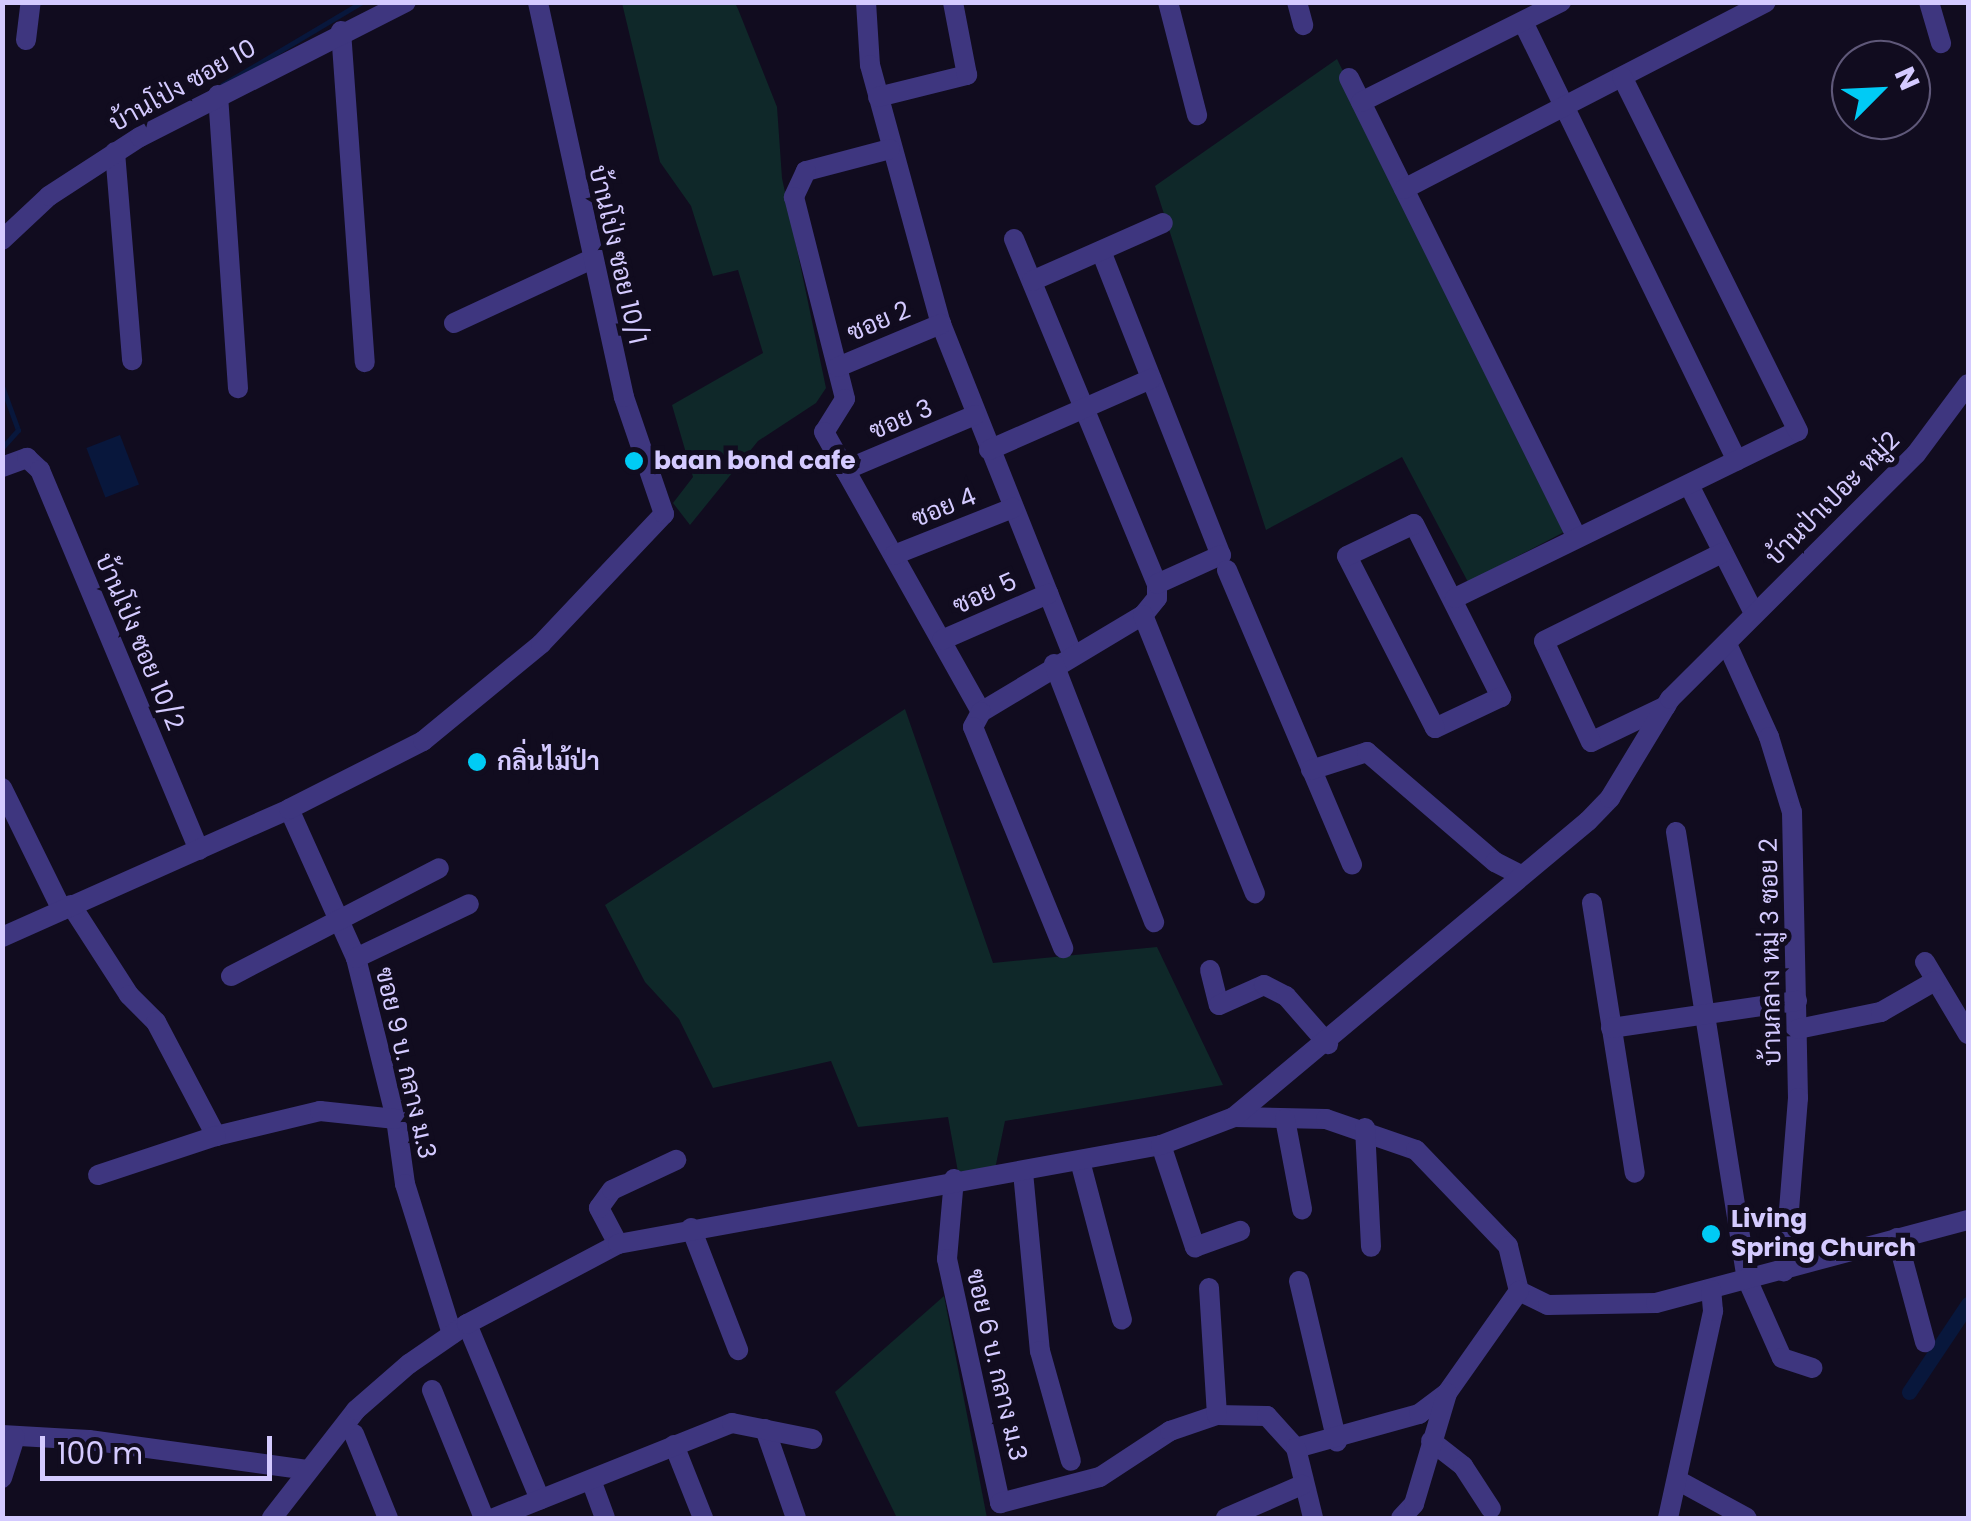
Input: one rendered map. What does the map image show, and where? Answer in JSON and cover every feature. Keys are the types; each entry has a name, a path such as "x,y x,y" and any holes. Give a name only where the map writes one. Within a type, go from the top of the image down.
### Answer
{"street":[{"path":"26,40 31,2"},
{"name":"บ้านโป่ง ซอย 10","path":"2,240 49,196 114,152 340,32 406,2"},
{"name":"บ้านโป่ง ซอย 10/1","path":"290,809 423,741 540,644 664,514 624,397 590,260 538,2"},
{"path":"866,2 878,97 890,150 940,324 1048,594 1063,659 1154,922"},
{"path":"878,97 967,76 953,2"},
{"path":"1168,2 1196,114"},
{"path":"1297,2 1303,25"},
{"path":"1361,102 1561,2"},
{"path":"1404,189 1766,2"},
{"path":"1929,2 1940,43"},
{"path":"1523,22 1737,461"},
{"path":"340,32 364,362"},
{"path":"1455,598 1798,431 1622,77"},
{"path":"1349,78 1577,538"},
{"path":"218,95 238,388"},
{"path":"890,150 806,171 794,196 845,399 824,432 981,712 974,740 1063,948"},
{"path":"114,152 132,360"},
{"path":"1032,281 1163,224"},
{"path":"981,712 1063,659 1143,615 1157,598 1157,584 1014,239"},
{"path":"1101,251 1221,555 1157,584"},
{"path":"454,322 590,260"},
{"name":"ซอย 2","path":"838,367 940,324"},
{"path":"989,450 1086,412 1152,379"},
{"name":"บ้านป่าเปอะ หมู่2","path":"1667,705 1754,613 1916,454 1968,384"},
{"name":"ซอย 3","path":"845,470 976,415"},
{"name":"บ้านโป่ง ซอย 10/2","path":"2,467 27,458 40,470 199,850"},
{"path":"1688,485 1754,613"},
{"name":"ซอย 4","path":"894,555 1012,508"},
{"path":"1414,524 1455,598 1500,697 1435,728 1347,556 1414,524"},
{"path":"1667,705 1591,742 1544,641 1722,553"},
{"path":"1227,570 1352,866"},
{"name":"ซอย 5","path":"942,640 1048,594"},
{"path":"1143,615 1255,892"},
{"name":"บ้านกลาง หมู่ 3 ซอย 2","path":"1727,644 1770,737 1792,812 1798,1029 1784,1271"},
{"path":"272,1518 356,1410 460,1329 618,1244 954,1179 1022,1172 1161,1145 1234,1118 1328,1044 1610,798 1667,705"},
{"path":"1311,770 1367,752 1494,862 1519,874"},
{"path":"2,788 67,907 129,995 156,1022 216,1136"},
{"path":"2,937 290,809"},
{"name":"ฃอย 9 บ. กลาง ม.3","path":"290,809 356,958 396,1118 410,1202 460,1329 540,1499"},
{"path":"1676,832 1747,1279 1782,1358 1812,1368"},
{"path":"231,976 439,868"},
{"path":"1592,903 1635,1173"},
{"path":"356,958 468,904"},
{"path":"1210,970 1219,1005 1264,984 1286,996 1328,1044"},
{"path":"1798,1029 1875,1014 1930,972 1968,1034"},
{"path":"1611,1028 1704,1010 1798,1001"},
{"path":"98,1175 216,1136 320,1111 396,1118"},
{"path":"1234,1118 1366,1128 1416,1150 1501,1239 1519,1291 1548,1305 1656,1303 1968,1220"},
{"path":"1285,1119 1302,1209"},
{"path":"1366,1128 1371,1247"},
{"path":"1161,1145 1196,1247 1240,1230"},
{"path":"618,1244 598,1208 612,1198 612,1190 676,1160"},
{"path":"1080,1161 1122,1320"},
{"path":"1022,1172 1040,1351 1071,1461"},
{"name":"ฃอย 6 บ. กลาง ม.3","path":"954,1179 946,1260 1000,1502 1100,1478 1170,1432 1216,1415"},
{"path":"691,1228 738,1350"},
{"path":"1897,1238 1925,1342"},
{"path":"1299,1282 1337,1442"},
{"path":"1209,1288 1216,1415 1267,1416 1296,1448 1313,1518"},
{"path":"1668,1518 1713,1312 1710,1290"},
{"path":"1402,1518 1414,1504 1430,1441 1448,1394 1519,1291"},
{"path":"432,1390 484,1518"},
{"path":"1296,1448 1337,1442 1419,1414 1448,1394"},
{"path":"494,1518 732,1423 812,1439"},
{"path":"765,1430 796,1518"},
{"path":"354,1434 388,1518"},
{"path":"2,1478 9,1436 89,1440 307,1470"},
{"path":"1430,1441 1463,1466 1490,1509"},
{"path":"674,1445 703,1518"},
{"path":"591,1480 605,1518"},
{"path":"1679,1480 1747,1518"},
{"path":"1226,1518 1302,1485"}],"green space":[{"path":"622,3 735,3 777,107 782,178 826,388 816,403 758,441 690,525 673,503 693,477 672,405 763,353 738,270 713,276 691,206 660,162"},
{"path":"1337,59 1568,530 1468,582 1402,457 1266,530 1155,186"},
{"path":"905,709 993,963 1157,947 1223,1085 1005,1121 995,1169 958,1172 948,1117 858,1127 831,1061 713,1088 679,1019 645,982 605,905"},
{"path":"944,1296 987,1518 897,1518 835,1392"}],"water":[{"path":"120,435 139,484 105,497 86,448"}],"waterway":[{"path":"222,85 362,2"},
{"path":"2,386 18,430 2,448"},
{"path":"1909,1392 1968,1304"}],"place":[{"name":"baan bond cafe","path":"634,461"},
{"name":"กลิ่นไม้ป่า","path":"477,762"},
{"name":"Living Spring Church","path":"1711,1234"}]}
